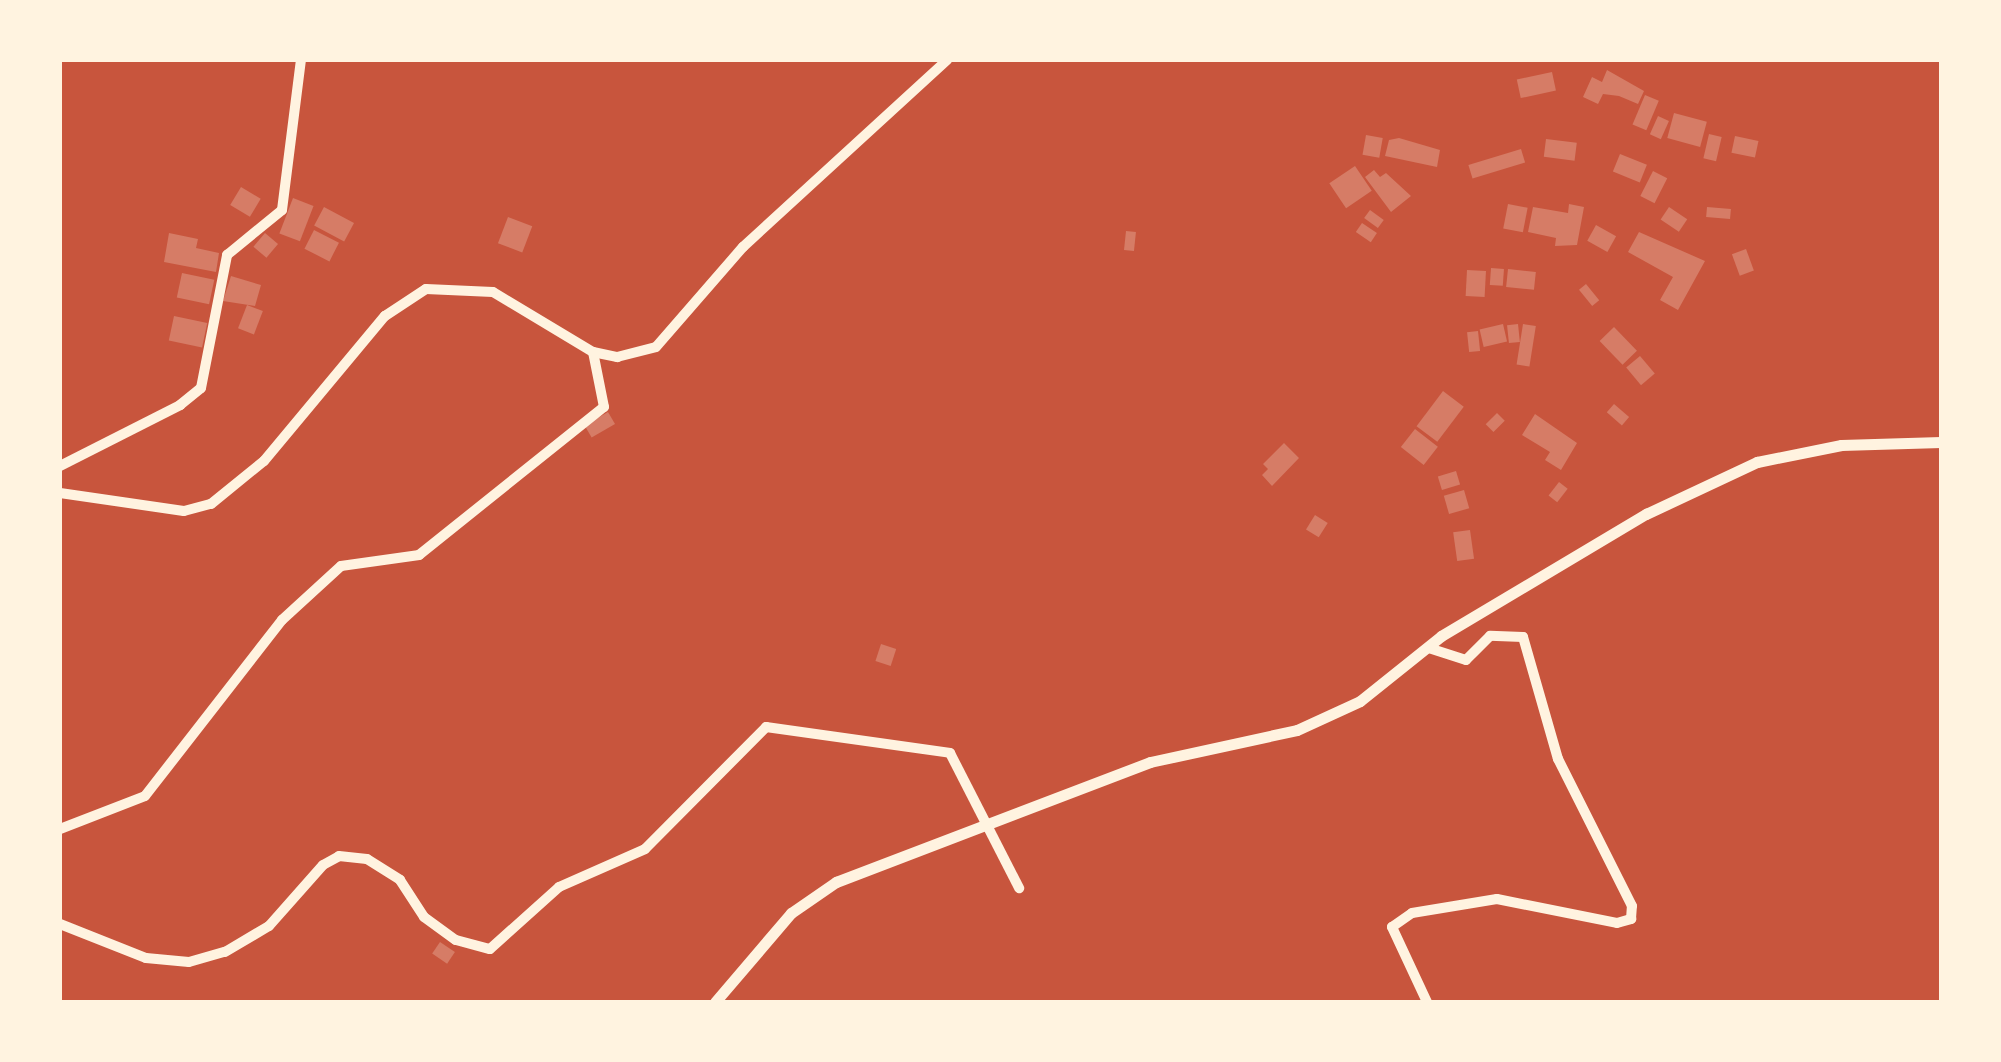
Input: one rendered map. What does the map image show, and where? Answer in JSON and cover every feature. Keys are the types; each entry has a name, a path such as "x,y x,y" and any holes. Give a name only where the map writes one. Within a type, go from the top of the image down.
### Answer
{"street":[{"path":"60,466 180,405 201,388 227,255 282,210 301,60"},
{"path":"60,494 184,510 211,504 264,461 385,316 426,288 493,292 593,352 635,355 656,347 743,247 948,60"},
{"path":"60,830 145,796 282,620 341,566 419,555 604,407 593,352"},
{"path":"716,1002 791,913 836,882 1150,762 1297,730 1360,702 1428,648 1514,593 1646,514 1757,462 1808,449 1941,442"},
{"path":"1427,1002 1392,927 1412,913 1496,899 1618,923 1631,919 1632,906 1558,759 1523,637 1490,636 1466,660 1428,648"},
{"path":"60,924 146,958 189,962 225,952 269,926 323,865 339,856 367,858 400,880 424,917 456,940 490,949 559,887 645,849 695,805 766,727 950,753 1019,888"}],"building":[{"path":"1607,70 1644,91 1638,104 1619,96 1603,94 1598,104 1583,97 1592,77 1602,82"},
{"path":"1552,72 1556,91 1521,98 1517,79"},
{"path":"1645,95 1659,101 1646,130 1632,124"},
{"path":"1674,113 1707,122 1700,147 1667,138"},
{"path":"1658,116 1669,121 1661,139 1650,134"},
{"path":"1709,134 1722,137 1716,161 1703,158"},
{"path":"1366,135 1383,138 1379,158 1363,155"},
{"path":"1735,136 1758,141 1755,158 1731,153"},
{"path":"1399,138 1440,150 1437,167 1385,156 1389,140"},
{"path":"1546,139 1577,143 1575,161 1544,157"},
{"path":"1521,149 1525,162 1472,178 1468,165"},
{"path":"1620,154 1647,165 1640,182 1613,172"},
{"path":"1355,166 1372,191 1346,208 1329,183"},
{"path":"1374,170 1380,177 1386,173 1411,196 1391,212 1365,177"},
{"path":"1653,171 1667,178 1655,203 1640,196"},
{"path":"241,187 261,199 250,217 230,205"},
{"path":"293,198 314,206 300,241 279,233"},
{"path":"1508,204 1528,208 1523,232 1503,229"},
{"path":"1569,204 1584,207 1577,245 1555,246 1556,238 1528,232 1533,207 1568,213"},
{"path":"324,207 354,223 344,242 314,226"},
{"path":"1669,207 1687,219 1679,232 1661,219"},
{"path":"1707,207 1731,209 1730,219 1706,217"},
{"path":"1370,210 1384,220 1378,228 1364,218"},
{"path":"508,217 532,226 522,252 498,243"},
{"path":"1362,223 1377,233 1371,242 1356,232"},
{"path":"1596,225 1616,236 1607,252 1587,241"},
{"path":"314,230 339,243 329,261 304,249"},
{"path":"1126,231 1136,232 1134,251 1124,250"},
{"path":"1639,232 1705,261 1678,310 1660,300 1673,277 1628,252"},
{"path":"169,233 198,239 196,248 219,253 216,272 164,262"},
{"path":"265,233 278,244 266,258 253,247"},
{"path":"1746,249 1754,271 1740,276 1732,254"},
{"path":"1491,268 1504,269 1503,286 1490,285"},
{"path":"1508,269 1536,272 1534,290 1506,287"},
{"path":"1467,270 1486,271 1485,297 1466,296"},
{"path":"182,273 214,280 209,304 177,297"},
{"path":"231,276 261,285 255,306 223,301"},
{"path":"1586,284 1599,300 1592,306 1579,290"},
{"path":"247,305 263,311 254,334 238,328"},
{"path":"174,316 207,323 202,348 169,340"},
{"path":"1503,324 1507,342 1484,347 1480,329"},
{"path":"1518,324 1520,342 1509,343 1507,325"},
{"path":"1523,324 1536,326 1529,367 1517,364"},
{"path":"1614,327 1637,351 1623,365 1600,341"},
{"path":"1478,331 1480,351 1469,352 1467,332"},
{"path":"1640,356 1655,374 1641,385 1626,368"},
{"path":"1443,391 1464,407 1437,442 1417,426"},
{"path":"1614,404 1629,417 1622,425 1607,412"},
{"path":"608,412 615,424 592,438 585,426"},
{"path":"1497,413 1505,421 1493,432 1486,424"},
{"path":"1535,414 1577,443 1561,470 1545,460 1550,452 1522,435"},
{"path":"1415,429 1438,447 1424,465 1401,447"},
{"path":"1284,443 1299,458 1272,486 1262,475 1268,469 1263,464"},
{"path":"1456,471 1460,484 1442,490 1438,477"},
{"path":"1559,482 1568,489 1557,502 1549,495"},
{"path":"1464,490 1469,508 1449,514 1444,496"},
{"path":"1315,515 1328,523 1319,537 1306,529"},
{"path":"1470,530 1474,559 1457,561 1453,532"},
{"path":"881,644 896,649 891,666 875,661"},
{"path":"440,942 455,952 447,964 432,954"}]}
